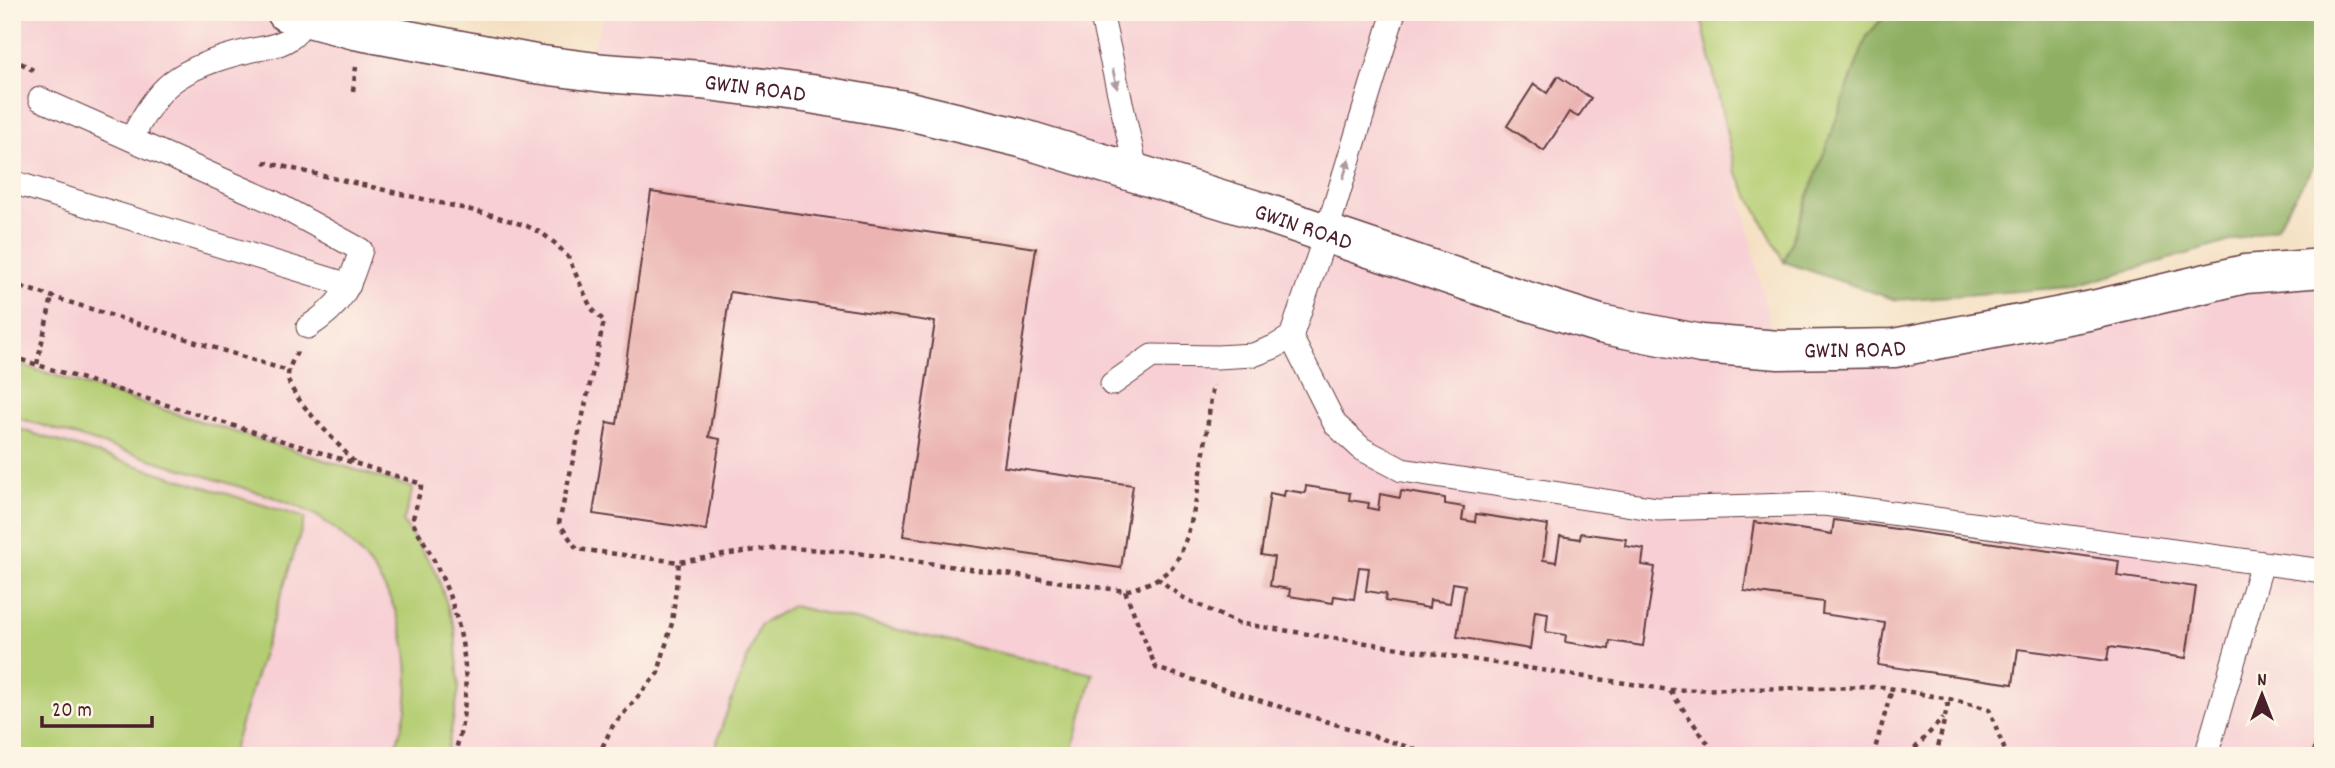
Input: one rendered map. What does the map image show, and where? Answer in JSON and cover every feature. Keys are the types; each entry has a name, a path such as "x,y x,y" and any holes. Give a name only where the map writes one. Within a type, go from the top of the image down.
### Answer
{"street":[{"name":"GWIN ROAD","path":"295,15 355,30 535,64 811,94 905,110 1021,138 1600,324 1701,344 1779,350 1894,348 2093,310 2245,274 2323,268"}],"lane":[{"path":"1103,12 1137,174"},
{"path":"1112,383 1152,356 1253,355 1291,337 1326,234 1394,12"},
{"path":"131,139 153,101 172,82 193,69 218,59 274,46 292,38 300,28 295,15"},
{"path":"40,99 273,202 361,250 349,285 330,313 308,327"},
{"path":"12,182 349,285"},
{"path":"1291,337 1335,424 1362,449 1402,470 1658,509 1824,504 2323,571"},
{"path":"2206,756 2262,563"}],"path":[{"path":"12,58 37,72"},
{"path":"353,91 356,64"},
{"path":"254,160 492,215 543,234 568,257 591,308 604,321 559,523 577,549 679,562 775,547 850,552 1125,591 1151,584 1172,566 1190,531 1217,357"},
{"path":"12,284 288,371"},
{"path":"37,364 52,297"},
{"path":"308,327 288,371 288,381 296,395 355,462"},
{"path":"12,357 422,484 412,522 448,587 460,626 466,674 464,715 454,756"},
{"path":"598,756 612,727 658,673 671,623 679,562"},
{"path":"1157,578 1182,597 1237,623 1670,690 1892,689 1949,699 1989,709 2007,756"},
{"path":"1125,591 1156,668 1437,756"},
{"path":"1873,756 1892,689"},
{"path":"1670,690 1717,756"},
{"path":"1936,756 1949,699"},
{"path":"1908,756 1945,716"}],"shaded area":[{"path":"12,12 240,12 364,45 579,83 606,12 1700,12 1778,362 2202,296 2323,285 2323,756 12,756"}],"green space":[{"path":"1700,12 1888,12 1867,36 1784,262 1735,170"},
{"path":"1888,12 2323,12 2323,150 2276,228 2072,287 1896,300 1784,262 1867,36"},
{"path":"12,362 413,488 403,522 436,572 455,629 459,689 446,756 392,756 406,709 406,652 391,601 378,577 343,536 315,515 276,498 12,416"},
{"path":"12,427 305,518 231,756 12,756"},
{"path":"792,606 1093,674 1071,756 713,756 760,625"}],"building":[{"path":"1558,76 1591,98 1578,117 1569,112 1544,151 1507,126 1534,84 1547,93"},
{"path":"651,192 1036,248 1004,467 1133,485 1121,568 903,536 935,322 730,292 709,437 720,439 706,530 593,514 607,422 617,424"},
{"path":"1306,486 1350,493 1349,500 1369,503 1368,508 1378,510 1380,494 1400,498 1401,491 1445,498 1445,504 1464,507 1462,520 1475,522 1476,514 1548,525 1543,560 1556,562 1560,536 1580,539 1581,533 1626,539 1625,546 1644,549 1642,565 1655,567 1643,646 1610,641 1609,649 1565,642 1566,635 1546,632 1548,613 1535,611 1530,649 1457,637 1465,585 1453,583 1450,603 1430,600 1429,608 1385,601 1386,594 1366,591 1369,568 1359,567 1354,599 1334,596 1333,603 1289,596 1290,589 1270,586 1274,557 1261,555 1270,493 1284,496 1285,490 1305,493"},
{"path":"1834,520 2119,561 2117,576 2196,587 2186,658 2109,647 2107,661 2018,649 2013,684 1878,665 1885,623 1822,614 1823,602 1744,591 1754,522 1832,534"},
{"path":"2315,743 2323,745 2323,756 2312,756"}]}
